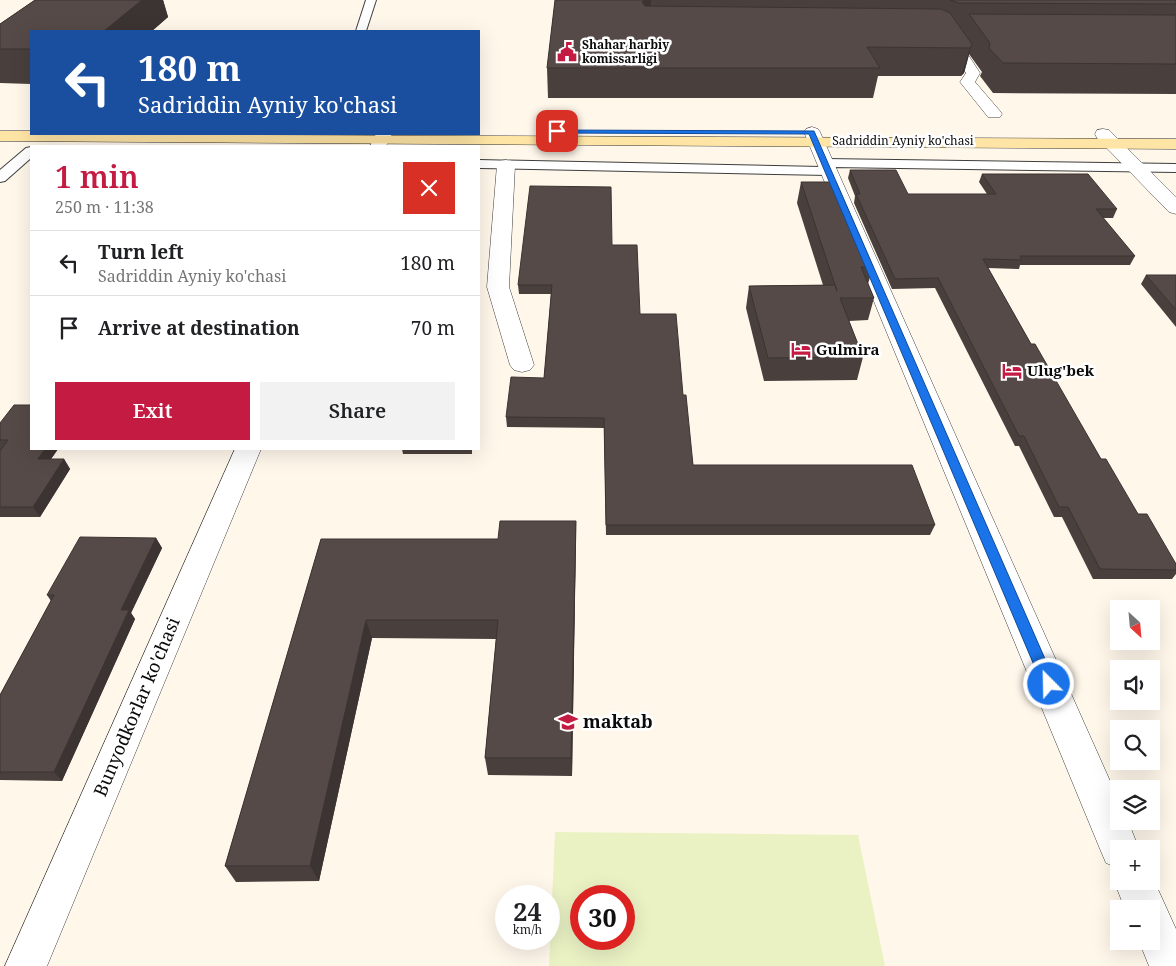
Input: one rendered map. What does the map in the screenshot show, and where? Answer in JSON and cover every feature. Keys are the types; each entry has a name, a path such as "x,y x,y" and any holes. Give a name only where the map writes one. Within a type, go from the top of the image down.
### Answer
{"main road":[{"path":"0,126 30,127"},
{"name":"Sadriddin Ayniy ko'chasi","path":"480,131 820,152"},
{"name":"Sadriddin Ayniy ko'chasi","path":"0,136 44,139 325,136 381,140 820,152 1176,135"},
{"name":"Sadriddin Ayniy ko'chasi","path":"1107,139 1176,144"}],"street":[{"path":"926,30 936,30 949,36 968,36"},
{"path":"949,36 973,73 967,82 994,114"},
{"path":"1107,139 1176,208"},
{"path":"820,152 1116,840"},
{"path":"506,165 498,287 522,365"},
{"name":"Bunyodkorlar ko'chasi","path":"26,966 248,450"},
{"path":"1160,941 1171,966"}],"lane":[{"path":"361,30 371,0"},
{"path":"0,178 30,151"},
{"path":"480,164 506,165 820,152 1136,168 1176,168"}],"green space":[{"path":"555,832 858,835 885,966 549,966 550,950 560,950 560,885 553,885"}],"building":[{"path":"35,0 142,0 105,30 30,30 30,49 0,49 0,24"},
{"path":"555,0 645,0 642,2 645,6 941,9 950,13 972,44 970,48 867,47 880,68 547,68"},
{"path":"950,0 1176,0 1176,4 959,3"},
{"path":"969,14 1176,15 1176,64 1003,63 989,48 990,43"},
{"path":"850,170 896,170 908,194 996,194 982,174 1088,174 1117,209 1096,209 1135,256 1020,256 1022,260 983,259 1031,344 1035,344 1101,459 1106,459 1138,514 1147,514 1176,564 1176,570 1100,569 1068,507 1059,507 1024,436 1019,436 938,278 895,279 856,194 860,194"},
{"path":"801,182 836,182 873,267 861,267 874,298 840,298 863,357 768,358 749,286 835,285 837,291"},
{"path":"530,186 611,187 612,245 637,245 640,314 676,314 683,395 686,395 693,465 912,465 935,525 606,525 604,418 506,417 511,377 544,378 552,285 518,285"},
{"path":"1146,275 1176,275 1176,310"},
{"path":"14,405 30,405 30,450 44,450 38,459 64,459 33,507 0,507 0,451 8,440 0,440 0,423"},
{"path":"500,521 576,521 571,758 485,758 498,620 366,620 310,866 225,866 321,539 498,539"},
{"path":"80,537 156,538 121,610 129,610 54,772 0,772 0,695 54,595 47,595"}],"place":[{"name":"Shahar harbiy komissarligi","path":"567,52"},
{"name":"Gulmira","path":"801,350"},
{"name":"Ulug'bek","path":"1012,371"},
{"name":"maktab","path":"568,722"}],"route":[{"path":"557,131 812,132 1049,684"}]}
